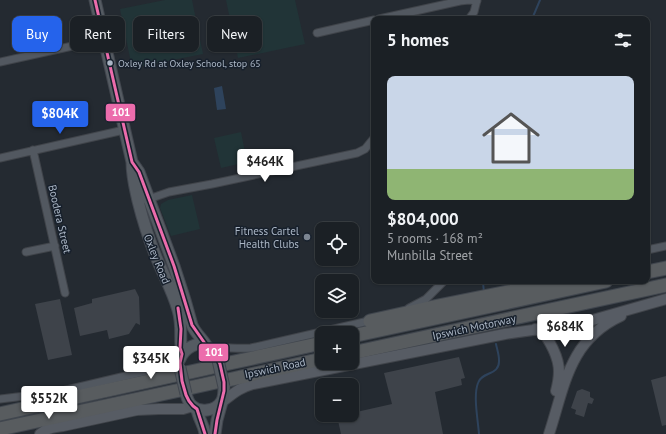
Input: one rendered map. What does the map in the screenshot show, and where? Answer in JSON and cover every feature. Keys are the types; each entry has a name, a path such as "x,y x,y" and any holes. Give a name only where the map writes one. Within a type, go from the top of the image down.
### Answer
{"highway":[{"path":"650,265 666,262"},
{"path":"650,271 666,268"},
{"path":"370,321 549,284"},
{"name":"Ipswich Motorway","path":"359,334 592,284"},
{"name":"Ipswich Motorway","path":"359,351 666,285"},
{"path":"0,414 181,366 218,364 315,344"},
{"path":"0,430 223,383 315,361"},
{"path":"0,405 58,392"}],"main road":[{"name":"Oxley Road","path":"95,0 99,16"},
{"name":"Oxley Road","path":"107,52 132,162 132,176 174,266 192,325 218,364"},
{"name":"Oxley Road","path":"143,201 142,218 180,315 181,366 185,391 188,399 195,407 206,434"},
{"path":"549,434 569,370 586,342 595,333 616,319 631,312 666,300"},
{"name":"Ipswich Road","path":"222,402 237,390 253,384 497,336 582,322 666,300"},
{"path":"535,329 540,330 546,335 556,356 559,369 556,392 542,434"},
{"path":"181,366 185,350 197,345 208,347"},
{"path":"215,434 224,394 218,364"},
{"path":"40,434 49,428 137,410 183,409 195,407 207,410 222,402"},
{"path":"47,434 63,426"}],"street":[{"path":"392,16 460,0 477,1 472,16"},
{"path":"317,33 371,21"},
{"path":"0,62 70,47"},
{"path":"0,158 124,130"},
{"path":"143,201 170,192 357,153 365,149 371,142"},
{"name":"Boodera Street","path":"33,150 65,293"},
{"path":"26,252 54,246"},
{"path":"650,249 666,246"},
{"path":"208,347 251,348 370,321 410,308 420,303 441,284"},
{"path":"0,399 58,392 168,366 181,366"}],"green space":[{"path":"165,0 192,0 195,16 133,16 133,52 199,52 199,34 203,54 132,68 125,34 125,16 121,16 120,9"},
{"path":"226,0 295,0 305,44 238,58 237,52 262,52 262,16 229,16"},
{"path":"241,132 247,162 221,168 214,138"},
{"path":"192,195 200,229 171,236 160,208 161,204 168,200"}],"water":[{"path":"222,86 226,109 217,110 214,88"}],"building":[{"path":"135,289 139,297 140,325 136,323 129,334 109,339 107,330 80,336 74,308 92,303 92,299"},
{"path":"60,299 72,355 48,360 35,304"},
{"path":"459,357 465,378 461,379 462,385 435,392 443,434 341,434 338,422 359,422 359,411 392,404 384,373"},
{"path":"666,376 666,425 662,426 651,380"},
{"path":"582,389 590,392 590,397 594,399 592,404 588,403 584,417 575,414 576,410 571,408 577,391"}],"waterway":[{"path":"533,16 540,0"},
{"path":"483,284 484,292"},
{"path":"479,434 476,401 477,388 480,379 497,369 499,365 499,356 496,344"}],"transit line":[{"name":"101","path":"95,0 132,162 139,172 174,266 192,325 206,345 216,355 220,364 224,382 224,391 215,434"},
{"name":"101","path":"178,308 181,329 180,348 182,354 180,363 182,381 189,401 197,409 205,434"}],"place":[{"name":"Oxley Rd at Oxley School, stop 65","path":"110,63"},
{"name":"Fitness Cartel Health Clubs","path":"307,237"}]}
